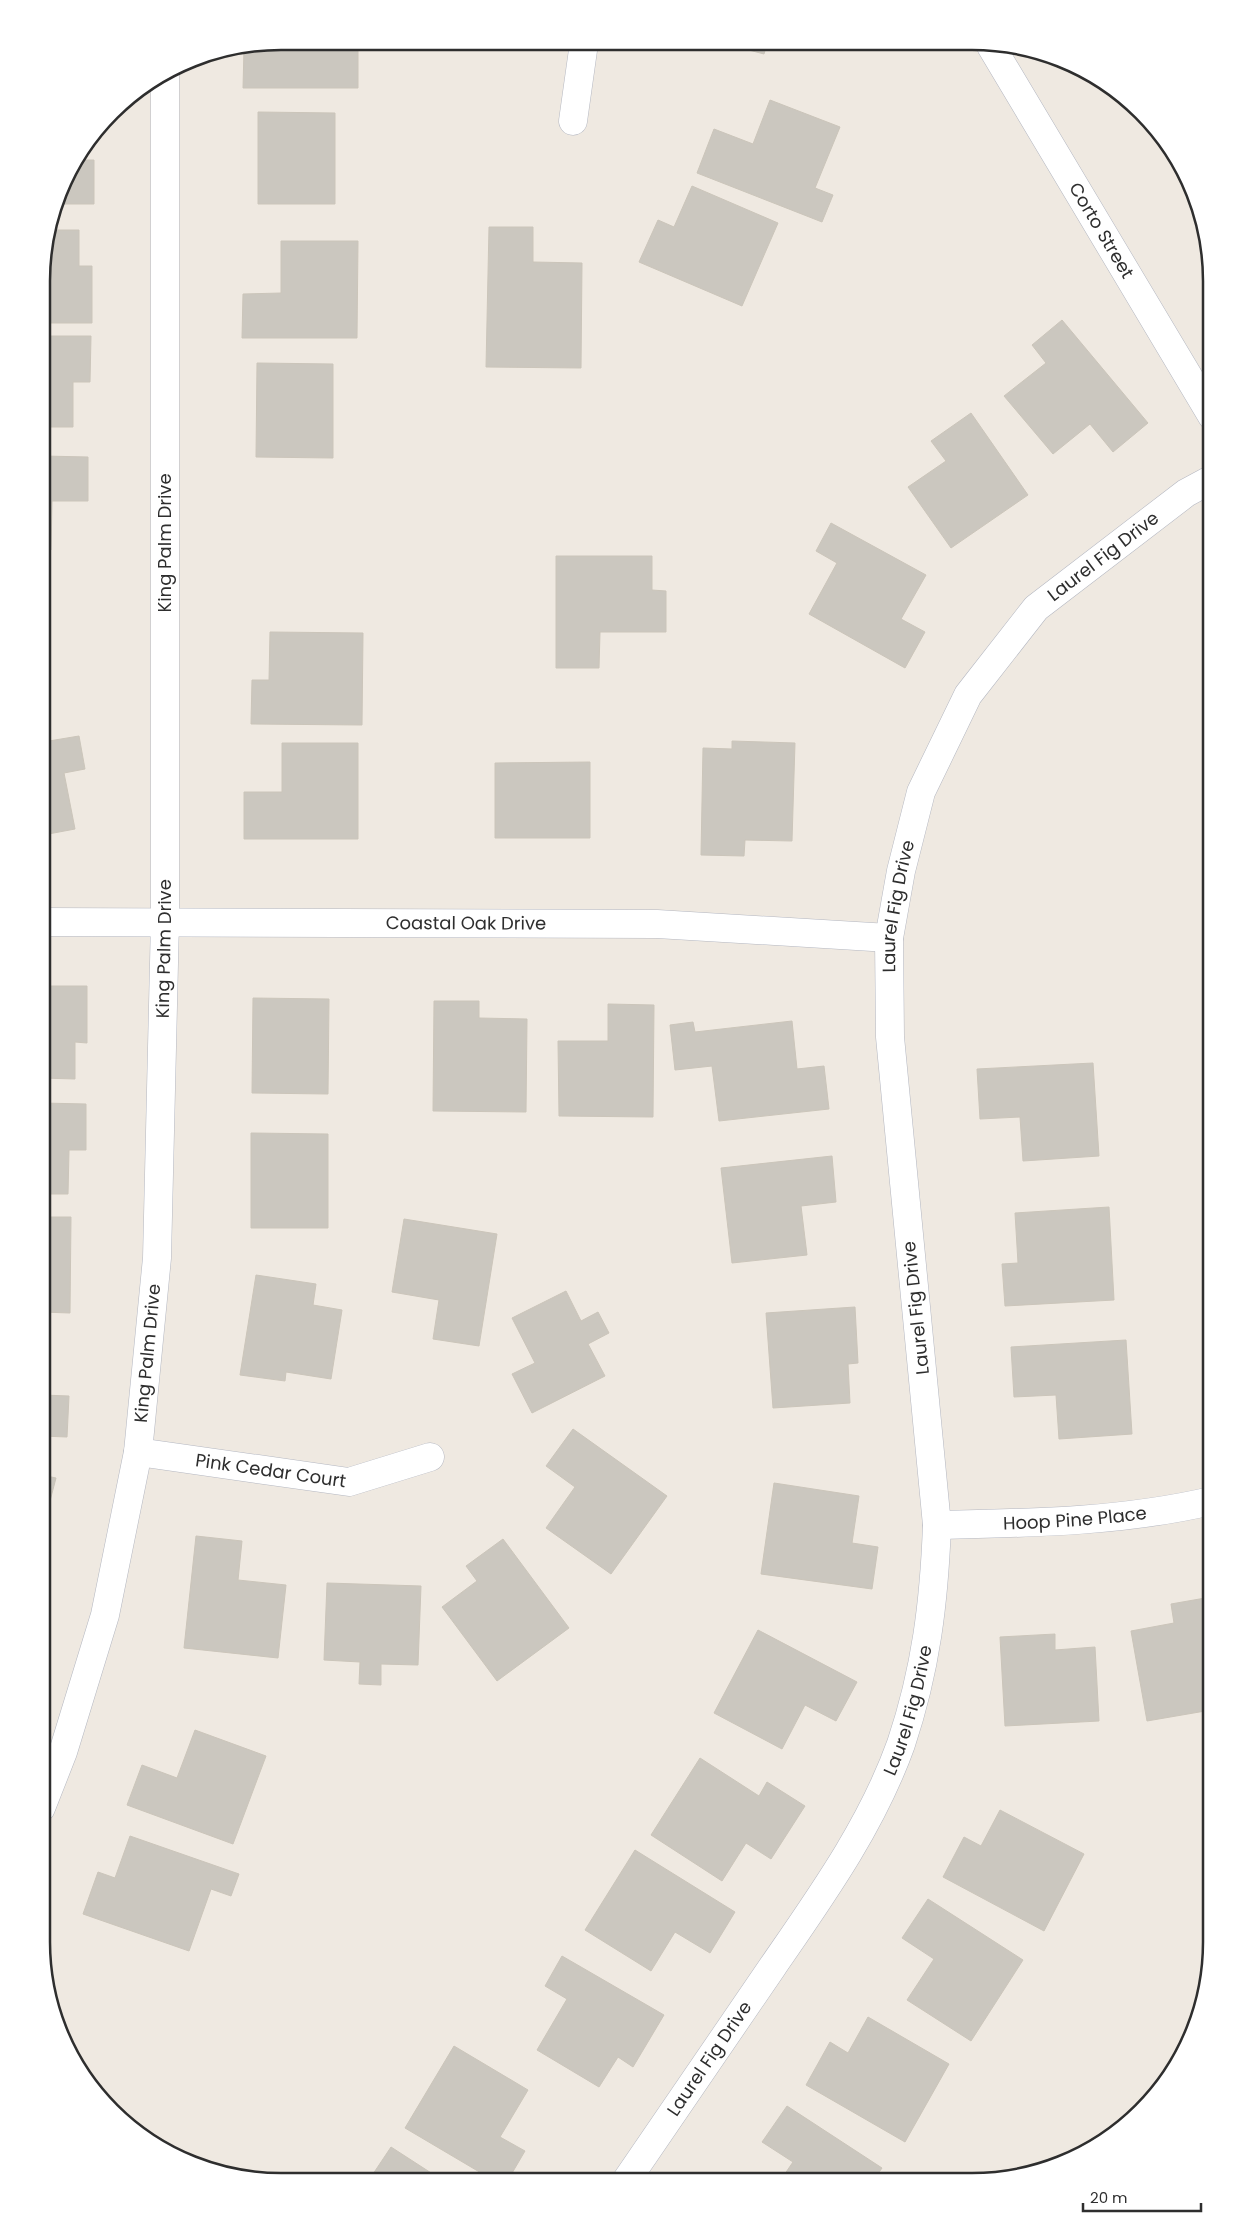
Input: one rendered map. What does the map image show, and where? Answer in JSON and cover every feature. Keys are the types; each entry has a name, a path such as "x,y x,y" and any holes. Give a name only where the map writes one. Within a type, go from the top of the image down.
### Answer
{"street":[{"path":"573,121 583,50"},
{"name":"Corto Street","path":"993,51 1203,401"},
{"name":"King Palm Drive","path":"50,1785 63,1752 106,1615 138,1452 157,1258 165,921 165,81"},
{"name":"Laurel Fig Drive","path":"631,2173 841,1866 877,1802 901,1744 924,1663 935,1590 937,1525 890,1037 889,938 901,871 921,792 968,695 1036,608 1186,493 1203,484"},
{"name":"Coastal Oak Drive","path":"50,922 656,924 889,938"},
{"name":"Pink Cedar Court","path":"138,1452 349,1482 430,1457"},
{"name":"Hoop Pine Place","path":"937,1525 1073,1522 1179,1509 1203,1504"}],"building":[{"path":"266,50 358,50 358,88 243,88 244,53"},
{"path":"749,50 765,50 764,54"},
{"path":"770,100 840,127 815,188 833,195 822,222 697,173 714,129 753,144"},
{"path":"258,112 335,113 335,204 258,204"},
{"path":"84,160 94,160 94,204 63,204"},
{"path":"692,186 778,223 742,306 639,262 658,220 674,227"},
{"path":"489,227 533,227 533,262 582,263 581,368 486,367"},
{"path":"56,230 79,230 79,266 92,266 92,323 50,323 50,266"},
{"path":"281,241 358,241 357,338 242,338 243,294 281,293"},
{"path":"1062,320 1148,423 1113,452 1090,424 1053,454 1004,396 1046,363 1032,345"},
{"path":"50,336 91,336 90,382 73,382 73,427 50,427"},
{"path":"257,363 333,364 333,458 256,457"},
{"path":"971,413 1028,495 951,548 908,487 946,461 931,441"},
{"path":"50,456 88,457 88,501 52,501 51,550"},
{"path":"831,523 926,575 901,619 925,632 905,668 809,614 837,563 816,551"},
{"path":"556,556 652,556 652,590 666,591 666,632 600,632 599,668 556,668"},
{"path":"270,632 363,633 362,725 251,724 252,680 269,680"},
{"path":"79,736 85,769 64,773 75,829 50,834 50,741"},
{"path":"732,741 795,743 792,841 745,840 744,856 701,855 703,748 732,749"},
{"path":"282,743 358,743 358,839 244,839 244,792 282,792"},
{"path":"590,762 590,838 495,838 495,763"},
{"path":"50,986 87,986 87,1043 75,1042 75,1079 50,1078"},
{"path":"253,998 329,999 328,1094 252,1093"},
{"path":"434,1001 479,1001 479,1018 527,1019 526,1112 433,1111"},
{"path":"608,1004 654,1005 653,1117 559,1116 558,1041 608,1041"},
{"path":"792,1021 797,1069 824,1066 829,1109 719,1121 712,1066 675,1070 670,1025 693,1022 695,1032"},
{"path":"1093,1063 1099,1156 1023,1161 1020,1117 980,1119 977,1069"},
{"path":"50,1103 86,1104 86,1150 69,1150 68,1194 50,1194"},
{"path":"251,1133 328,1134 328,1228 251,1228"},
{"path":"832,1156 836,1202 801,1206 807,1255 732,1263 721,1168"},
{"path":"1109,1207 1114,1300 1005,1306 1002,1264 1018,1263 1015,1213"},
{"path":"50,1217 71,1217 70,1313 50,1312"},
{"path":"404,1219 497,1234 479,1346 433,1339 439,1300 392,1292"},
{"path":"256,1275 316,1284 313,1305 342,1310 331,1379 286,1372 285,1381 240,1375"},
{"path":"566,1291 581,1321 598,1312 609,1333 588,1344 605,1376 532,1413 512,1374 535,1363 512,1318"},
{"path":"855,1307 858,1363 848,1364 850,1403 773,1408 766,1313"},
{"path":"1126,1340 1132,1434 1059,1439 1056,1395 1014,1397 1011,1347"},
{"path":"50,1395 69,1396 67,1437 50,1436"},
{"path":"573,1429 667,1496 611,1574 546,1528 575,1487 546,1466"},
{"path":"50,1477 56,1478 50,1501"},
{"path":"774,1483 859,1496 852,1543 878,1547 872,1589 761,1574"},
{"path":"196,1536 242,1541 238,1580 286,1585 278,1658 184,1648"},
{"path":"503,1539 569,1628 497,1681 442,1607 477,1581 466,1566"},
{"path":"327,1583 421,1586 418,1665 381,1664 381,1685 359,1684 360,1662 324,1660"},
{"path":"1203,1598 1203,1711 1147,1721 1131,1631 1174,1623 1171,1604"},
{"path":"758,1630 857,1682 836,1721 805,1705 782,1749 714,1713"},
{"path":"1055,1634 1055,1650 1095,1647 1099,1721 1005,1726 1000,1637"},
{"path":"195,1730 266,1756 233,1844 127,1805 142,1765 177,1778"},
{"path":"700,1758 759,1796 767,1782 805,1806 771,1859 746,1843 722,1881 651,1835"},
{"path":"1000,1810 1084,1854 1044,1931 943,1877 964,1837 981,1846"},
{"path":"130,1836 239,1874 231,1896 211,1889 189,1951 83,1914 98,1872 115,1878"},
{"path":"635,1850 735,1912 710,1953 675,1932 651,1971 585,1930"},
{"path":"928,1899 1023,1960 971,2041 907,2000 934,1959 902,1938"},
{"path":"562,1956 664,2015 633,2067 618,2057 599,2087 537,2050 567,1999 545,1986"},
{"path":"868,2017 949,2064 905,2142 806,2085 830,2042 848,2053"},
{"path":"454,2046 528,2090 500,2137 525,2151 512,2173 481,2173 405,2128"},
{"path":"787,2106 882,2168 879,2173 785,2173 793,2162 762,2142"},
{"path":"391,2147 431,2173 374,2173"}]}
